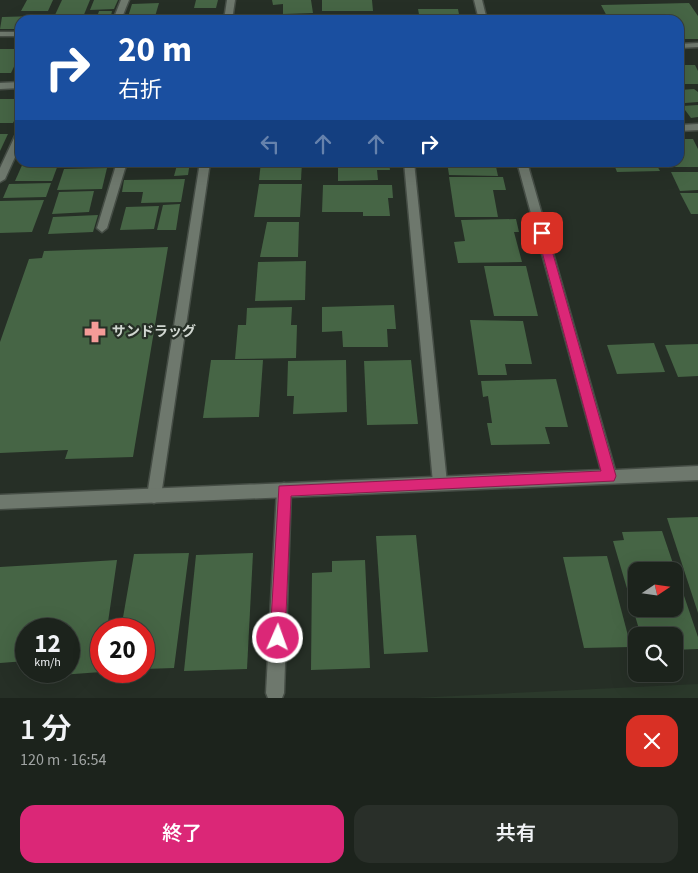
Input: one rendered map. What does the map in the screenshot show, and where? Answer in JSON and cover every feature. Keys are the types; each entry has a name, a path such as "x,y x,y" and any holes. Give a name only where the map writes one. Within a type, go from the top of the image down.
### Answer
{"street":[{"path":"119,15 125,0"},
{"path":"229,15 231,0"},
{"path":"478,0 482,15"},
{"path":"0,34 15,34"},
{"path":"684,46 698,45"},
{"path":"0,86 15,85"},
{"path":"684,127 698,126"},
{"path":"0,179 15,147"},
{"path":"102,228 120,167"},
{"path":"154,496 204,167"},
{"path":"409,167 440,483"},
{"path":"523,167 610,476"},
{"path":"0,502 698,473"},
{"path":"275,693 284,490"}],"shaded area":[{"path":"698,684 698,698 414,698"}],"building":[{"path":"27,0 53,0 48,11 21,11"},
{"path":"62,0 90,0 84,15 55,15"},
{"path":"94,0 118,0 114,9 90,10"},
{"path":"196,0 218,0 216,8 194,8"},
{"path":"272,0 311,0 313,13 283,14 283,4 273,5"},
{"path":"322,0 372,0 373,11 322,11"},
{"path":"159,3 155,15 129,15 132,4"},
{"path":"689,3 698,16 698,39 684,39 684,15 606,15 601,5"},
{"path":"418,9 458,9 459,15 419,15"},
{"path":"99,11 112,11 111,15 98,15"},
{"path":"2,17 15,17 15,29 0,29"},
{"path":"0,49 15,49 15,65 11,73 0,73"},
{"path":"684,65 695,65 698,71 698,84 684,84"},
{"path":"694,89 698,92 698,102 685,103 684,90"},
{"path":"0,99 15,99 15,119 13,123 0,123"},
{"path":"698,105 698,117 691,118 684,106"},
{"path":"0,134 8,134 0,151"},
{"path":"684,139 693,139 698,149 698,167 684,167"},
{"path":"21,167 57,167 52,181 15,181"},
{"path":"176,167 189,167 188,175 174,176"},
{"path":"260,167 302,167 301,180 259,180"},
{"path":"338,167 390,167 390,170 377,170 378,180 338,181"},
{"path":"448,167 496,167 498,176 449,175"},
{"path":"615,167 658,167 660,171 617,172"},
{"path":"107,168 102,189 57,190 64,169"},
{"path":"671,172 698,172 698,190 680,191"},
{"path":"449,177 503,177 506,190 493,190 498,217 455,217"},
{"path":"185,179 181,202 141,203 143,192 122,192 124,180"},
{"path":"51,183 46,197 3,198 9,184"},
{"path":"259,184 302,184 300,217 254,217"},
{"path":"323,185 392,185 393,198 388,198 390,216 363,216 363,212 322,212"},
{"path":"94,191 89,212 52,214 59,192"},
{"path":"680,193 698,193 698,214 691,214"},
{"path":"44,200 32,232 0,233 0,201"},
{"path":"180,204 176,230 157,230 163,205"},
{"path":"159,206 154,229 120,230 126,207"},
{"path":"98,215 93,232 48,234 53,217"},
{"path":"516,219 519,232 514,232 522,262 458,263 454,242 465,241 461,220"},
{"path":"267,222 299,222 298,257 260,257"},
{"path":"168,247 133,457 65,459 68,450 0,453 0,342 29,259 42,258 44,251"},
{"path":"306,261 305,300 255,301 258,262"},
{"path":"484,266 526,266 538,316 494,316"},
{"path":"394,305 396,329 387,329 388,347 343,347 342,331 322,332 322,307"},
{"path":"292,307 291,325 297,325 296,358 235,359 238,325 246,325 247,308"},
{"path":"470,320 523,321 532,364 505,364 507,375 478,375"},
{"path":"654,343 665,372 617,374 607,345"},
{"path":"698,344 698,376 678,377 665,345"},
{"path":"211,360 263,360 259,417 203,418"},
{"path":"346,360 347,412 293,414 294,396 287,396 288,361"},
{"path":"411,360 418,424 367,425 364,361"},
{"path":"556,379 568,427 545,427 550,444 491,445 487,423 492,423 488,396 483,397 481,381"},
{"path":"698,517 698,613 683,562 681,562 667,518"},
{"path":"662,531 673,562 628,562 628,592 613,541 624,540 622,532"},
{"path":"416,535 428,652 384,654 376,536"},
{"path":"189,553 174,668 155,669 155,618 123,618 134,554"},
{"path":"253,553 247,669 184,671 196,555"},
{"path":"607,556 628,636 628,647 584,648 563,557"},
{"path":"117,560 109,618 90,618 90,673 80,674 80,618 15,618 15,662 0,663 0,567"},
{"path":"365,560 370,668 311,670 312,573 332,572 332,561"},
{"path":"683,593 698,637 698,649 683,650 683,627 638,627 636,618 682,618"}],"place":[{"name":"サンドラッグ","path":"95,332"}],"route":[{"path":"278,638 284,490 610,476 542,233"}]}
